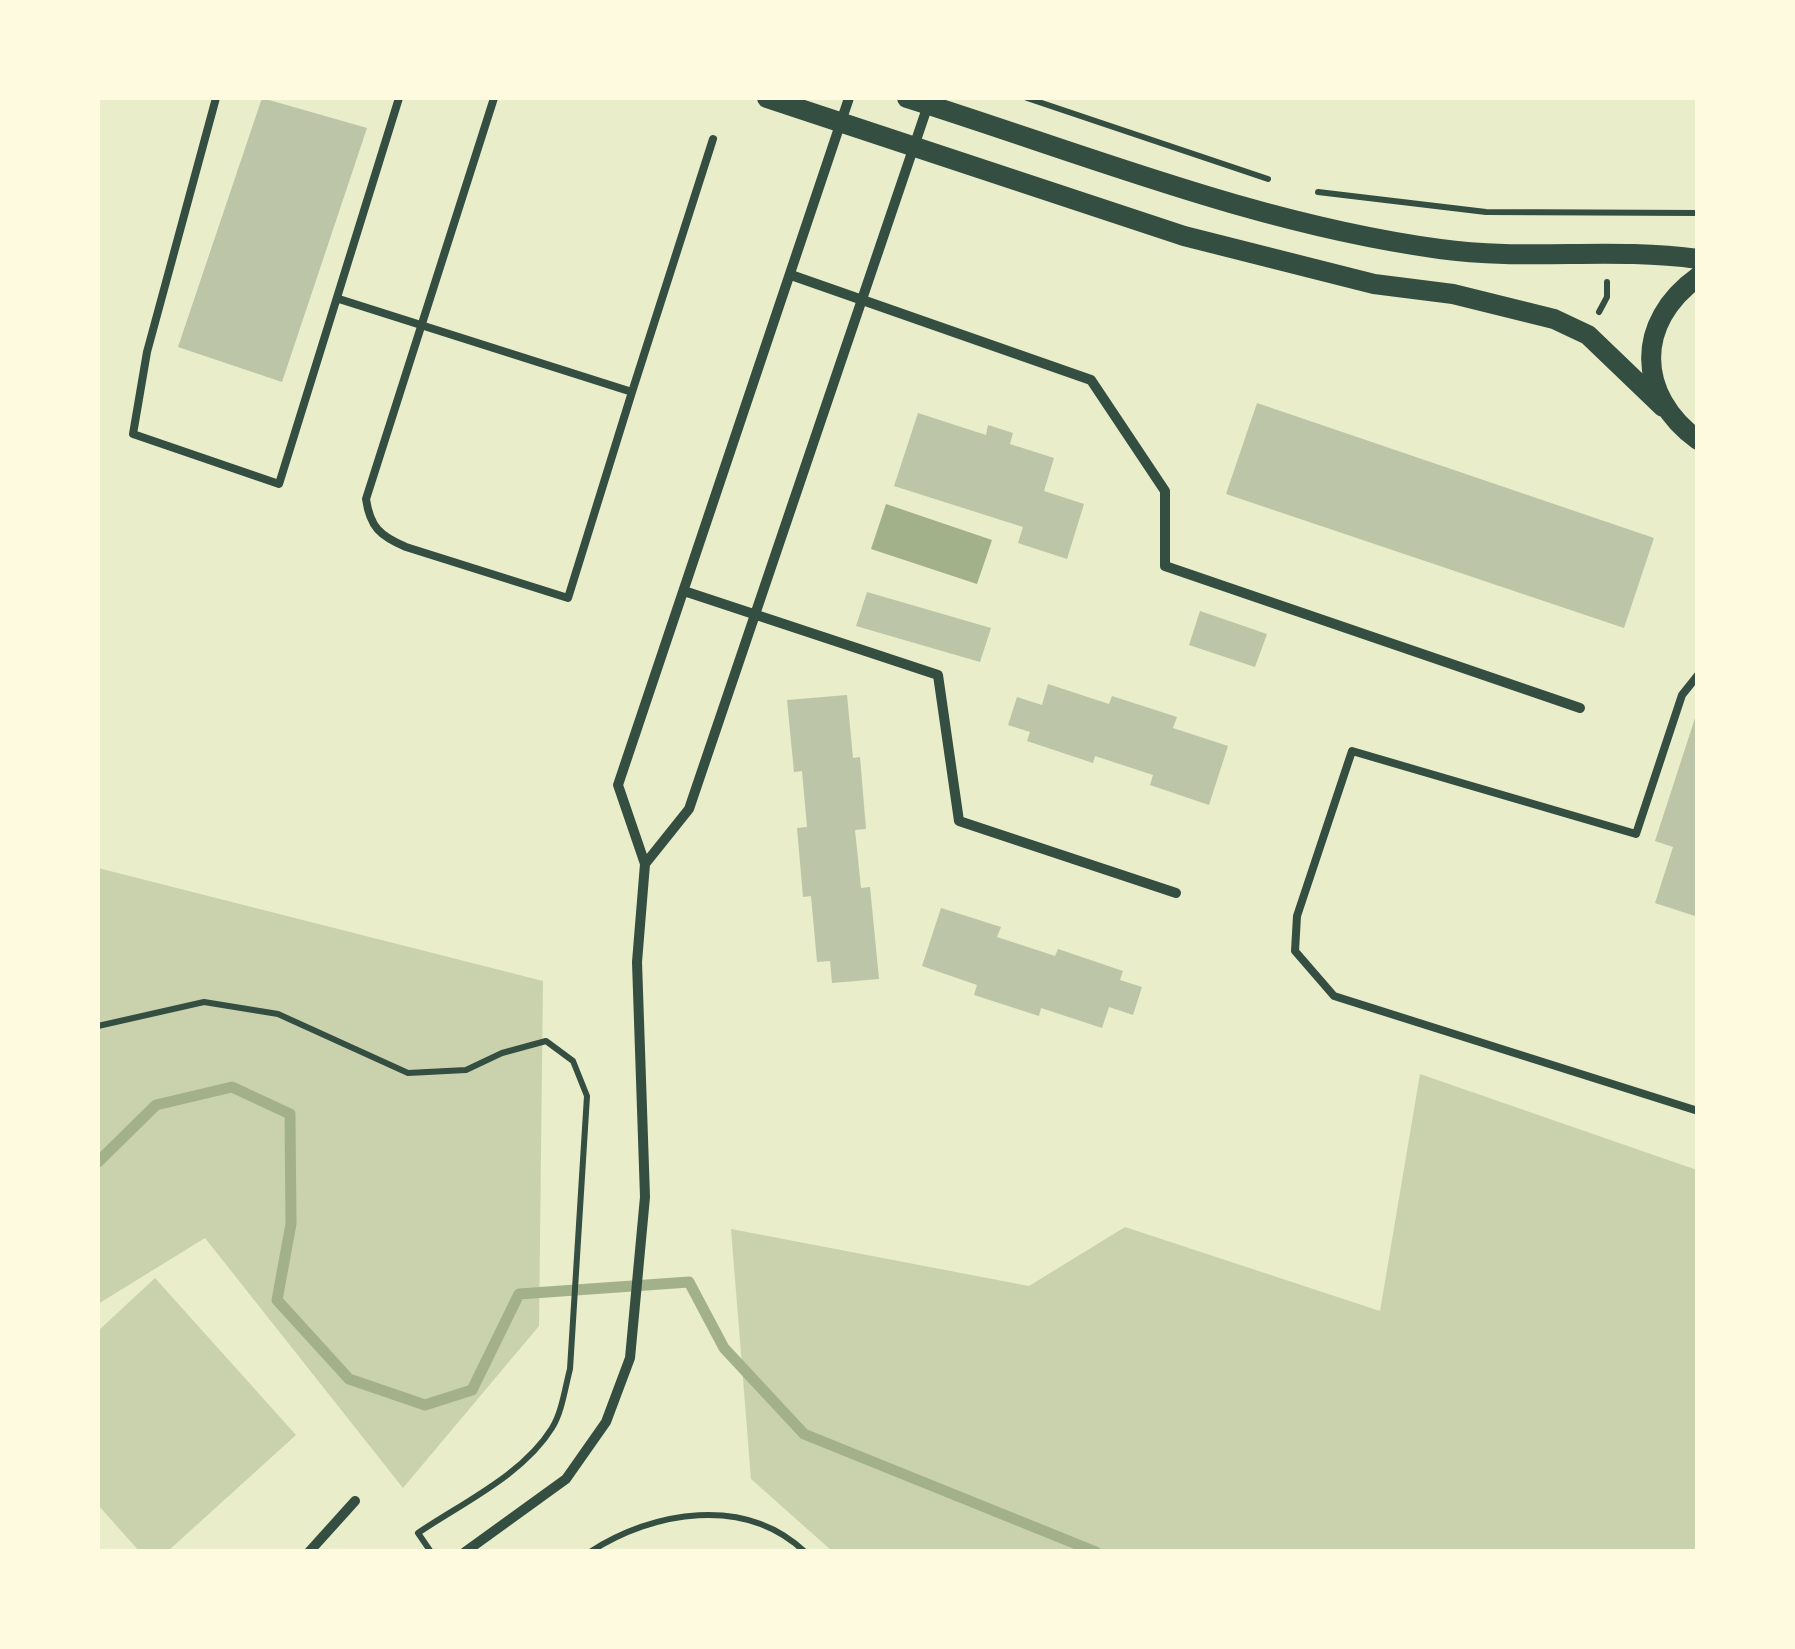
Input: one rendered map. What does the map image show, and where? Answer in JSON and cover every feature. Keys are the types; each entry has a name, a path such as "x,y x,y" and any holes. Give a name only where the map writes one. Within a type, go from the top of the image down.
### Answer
{"main road":[{"path":"767,98 1184,236 1374,284 1454,294 1554,318 1588,334 1698,440"},
{"path":"906,98 1193,194 1354,233 1459,251 1698,259"},
{"path":"1663,407 1652,378 1651,346 1660,316 1678,291 1698,277"}],"street":[{"path":"465,1552 566,1479 606,1422 630,1358 645,1197 638,962 645,864 618,785 850,98"},
{"path":"645,864 689,809 928,104"},
{"path":"791,274 1091,380 1165,490 1165,566 1580,708"},
{"path":"684,591 938,675 959,821 1176,893"},
{"path":"309,1552 355,1502"}],"lane":[{"path":"216,98 147,352 133,434 279,484 400,98"},
{"path":"494,98 366,498 369,522 385,538 406,548 568,598 713,139"},
{"path":"338,300 632,392"},
{"path":"1698,675 1682,695 1636,834 1352,751 1296,916 1295,951 1334,996 1698,1111"}],"path":[{"path":"1027,98 1283,184"},
{"path":"1301,190 1486,212 1698,212"},
{"path":"1597,315 1607,296 1607,276"},
{"path":"98,1026 204,1002 278,1014 408,1073 466,1070 502,1053 546,1041 573,1061 588,1096 570,1369 554,1425 534,1452 418,1533 430,1552"},
{"path":"590,1552 664,1517 708,1514 755,1523 805,1552"}],"shaded area":[{"path":"886,504 992,540 977,584 871,549"},
{"path":"98,868 543,981 539,1326 403,1488 205,1238 98,1304"},
{"path":"1420,1074 1697,1170 1697,1551 832,1551 751,1479 731,1229 1029,1286 1125,1227 1380,1311"},
{"path":"155,1278 296,1435 168,1551 139,1551 98,1505 98,1331"}],"building":[{"path":"262,98 367,128 282,382 178,347"},
{"path":"1257,403 1654,538 1624,628 1226,494"},
{"path":"918,413 986,435 988,425 1013,433 1010,444 1054,458 1044,491 1084,504 1067,559 1018,543 1023,527 894,486"},
{"path":"867,592 991,628 980,662 856,626"},
{"path":"1200,611 1267,634 1255,667 1189,645"},
{"path":"1048,684 1109,704 1112,696 1177,717 1173,728 1228,746 1209,805 1150,785 1153,775 1095,756 1093,763 1027,741 1030,732 1008,725 1017,697 1042,705"},
{"path":"847,695 853,758 860,757 866,829 855,830 861,888 870,887 879,979 832,983 830,961 817,962 811,896 803,897 797,828 807,827 802,771 794,772 787,700"},
{"path":"1697,712 1698,917 1655,903 1673,847 1655,841"},
{"path":"941,908 1001,927 997,937 1055,956 1058,949 1123,971 1120,980 1142,987 1133,1015 1109,1007 1102,1028 1041,1008 1039,1016 974,995 977,985 922,966"}],"waterway":[{"path":"98,1162 156,1105 232,1087 290,1114 291,1224 277,1300 349,1379 425,1405 472,1390 519,1294 689,1282 724,1348 804,1434 1096,1552"}]}
